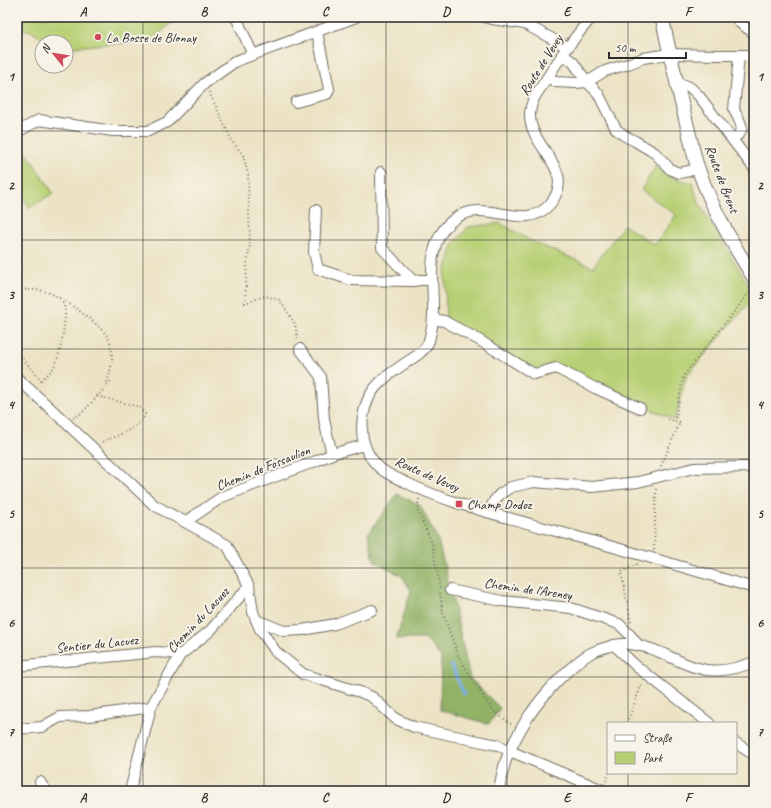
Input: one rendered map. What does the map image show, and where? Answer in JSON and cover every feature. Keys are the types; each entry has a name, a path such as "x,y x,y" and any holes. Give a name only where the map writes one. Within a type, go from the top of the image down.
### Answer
{"main road":[{"name":"Route de Brent","path":"662,17 677,85 699,168 710,198 737,250 754,278"}],"street":[{"path":"236,17 253,55"},
{"path":"17,132 39,120 113,131 148,131 167,122 205,83 236,61 356,17"},
{"path":"484,17 525,24 564,51 587,82 598,93 616,128 625,136 635,140 654,153 670,169 679,172 699,168"},
{"name":"Route de Vevey","path":"592,17 580,29 564,51 534,98 531,108 530,125 555,166 560,180 558,191 550,203 542,211 532,215 522,217 486,210 471,211 456,217 445,227 433,253 433,319 429,341 423,350 389,374 372,392 367,400 362,427 364,445 371,458 385,472 447,500 642,554 754,588"},
{"path":"736,17 740,23 754,33"},
{"path":"296,102 327,94 329,89 317,32"},
{"path":"548,77 556,82 587,82 605,71 643,58 670,54 754,55"},
{"path":"732,139 740,134 742,130 734,109 739,55"},
{"name":"Route de Brent","path":"677,85 684,84 695,92 754,168"},
{"path":"381,172 382,248 413,281"},
{"path":"316,210 314,252 318,270 351,280 432,280"},
{"path":"433,319 444,321 452,325 534,374 556,368 595,388 640,408"},
{"name":"Chemin de Fossaulion","path":"300,349 321,376 324,419 332,454"},
{"name":"Chemin du Lacuez","path":"17,378 154,505 227,545 249,586 210,630 180,655 151,707 130,791"},
{"name":"Chemin de Fossaulion","path":"185,522 222,497 332,454 364,445"},
{"path":"489,512 494,501 500,494 511,487 534,482 592,487 638,482 694,468 754,468"},
{"path":"249,586 253,612 260,629 276,652 303,674 372,697 396,719 414,727 498,745 605,791"},
{"name":"Chemin de l'Areney","path":"450,590 502,601 571,608 619,624 636,642"},
{"path":"256,620 284,631 302,630 335,624 372,610"},
{"path":"499,791 500,781 510,751 531,713 543,697 572,666 591,653 614,645 636,642 698,668 708,670 718,671 743,666 754,662"},
{"path":"614,645 636,666 708,722"},
{"name":"Sentier du Lacuez","path":"17,666 156,652 180,655"},
{"path":"17,728 42,727 60,717 89,716 151,707"},
{"path":"737,744 754,755"}],"path":[{"path":"205,83 232,142 243,155 248,174 250,245 247,264 245,303 265,296 280,300 295,324 300,349"},
{"path":"675,421 685,374 754,287"},
{"path":"17,289 47,292 75,308 105,333 109,340 112,357 106,387"},
{"path":"17,353 41,380 55,366 61,348 64,324 65,309 61,299"},
{"path":"79,423 73,418 82,413 111,381"},
{"path":"96,437 102,442 134,427 145,414 139,407 97,396"},
{"path":"660,468 680,422 668,419"},
{"path":"654,551 657,478"},
{"path":"421,496 418,502 418,511 432,543 443,613 458,655 486,701 495,712 514,727"},
{"path":"631,567 621,572 636,642"},
{"path":"627,722 646,674"}],"green space":[{"name":"La Bosse de Blonay","path":"26,17 179,17 149,42 74,47 74,34 36,34 23,29"},
{"path":"23,147 53,193 30,208 17,188 17,151"},
{"path":"656,166 669,177 692,183 700,205 754,294 754,297 686,377 675,420 559,370 542,375 446,325 445,272 453,245 468,227 500,223 533,242 593,267 624,225 655,245 676,215 641,190"},
{"path":"397,494 420,505 438,540 470,678 500,708 489,724 440,710 441,657 425,639 396,639 411,591 402,576 374,561 368,534"}],"waterway":[{"path":"451,665 464,694"}],"place":[{"name":"La Bosse de Blonay","path":"98,37"},
{"name":"Champ Dodoz","path":"459,504"}]}
